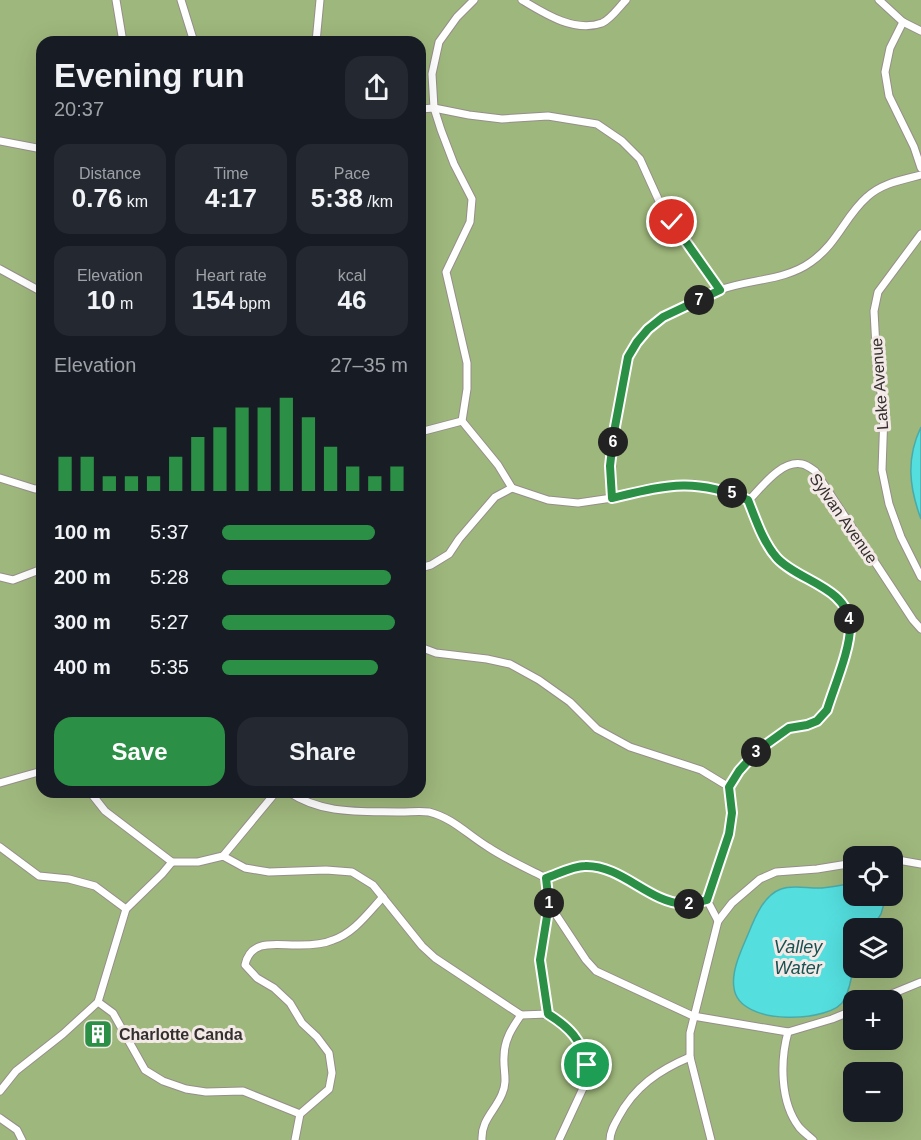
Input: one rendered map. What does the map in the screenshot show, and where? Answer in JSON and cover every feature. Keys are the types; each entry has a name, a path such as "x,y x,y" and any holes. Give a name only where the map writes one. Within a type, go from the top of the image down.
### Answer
{"lane":[{"path":"116,0 122,36"},
{"path":"182,0 192,36"},
{"path":"317,36 320,0"},
{"path":"474,0 457,17 439,42 432,74 434,108 454,164 472,199 470,222 446,272 467,363 467,389 462,421 498,465 512,488 548,500 578,503 660,487 693,484 728,491 748,500 758,527 778,559 804,577 829,590 844,608 850,622 849,637 827,710 807,725 789,728 757,751 739,771 729,787 732,813 729,834 707,900 718,921"},
{"path":"522,0 538,11 580,27 604,22 626,0"},
{"path":"879,0 903,22 921,30"},
{"path":"903,22 890,48 885,72 889,96 914,147 921,168"},
{"path":"426,109 502,119 548,116 597,124 622,141 640,159 659,201 720,290"},
{"path":"0,141 36,148"},
{"path":"612,498 610,466 628,357 648,329 663,317 720,290 787,273 809,264 839,236 856,208 866,197 887,184 921,175"},
{"name":"Lake Avenue","path":"921,234 878,292 874,311 877,366 884,413 882,470 889,504 901,537 921,577"},
{"path":"0,269 36,289"},
{"path":"426,430 462,421"},
{"name":"Sylvan Avenue","path":"748,500 774,475 790,465 802,465 815,471 921,629"},
{"path":"0,478 36,489"},
{"path":"426,567 449,554 459,538 495,497 512,488"},
{"path":"0,577 13,580 36,570"},
{"path":"426,649 436,653 510,664 547,685 570,702 597,729 621,743 700,770 729,787"},
{"path":"0,783 36,773"},
{"path":"95,798 105,811 172,862 198,862 223,856 271,798"},
{"path":"298,798 356,813 427,812 450,820 501,856 546,878 583,866 600,867 658,897 674,902 685,904 707,900"},
{"path":"0,847 39,876 69,879 95,886 126,909"},
{"path":"223,856 246,868 270,872 327,870 352,872 373,885 422,946 435,958 521,1015 548,1014 559,1021 573,1034 584,1050 587,1065 585,1084 559,1140"},
{"path":"903,861 921,864"},
{"path":"0,1091 16,1071 63,1034 98,1002 126,909 172,862"},
{"path":"711,1140 690,1057 690,1033 718,921 732,903 759,879 776,872 843,865"},
{"path":"546,878 549,904 540,960 548,1014"},
{"path":"295,1140 300,1114 329,1089 332,1073 329,1053 302,1023 290,1004 274,988 257,978 245,965 247,956 257,947 274,944 302,945 333,941 352,930 383,897"},
{"path":"549,904 586,960 596,971 693,1016 788,1032 843,1014"},
{"path":"901,990 921,982"},
{"path":"98,1002 113,1013 145,1070 163,1081 186,1089 206,1092 243,1091 300,1114"},
{"path":"482,1140 483,1126 502,1095 506,1083 503,1058 505,1046 510,1032 521,1015"},
{"path":"788,1032 784,1048 785,1099 799,1127 813,1140"},
{"path":"610,1140 610,1133 622,1111 640,1086 665,1067 690,1057"},
{"path":"0,1118 17,1130 22,1140"}],"green space":[{"path":"0,0 921,0 921,1140 0,1140"}],"water":[{"path":"921,427 921,519 912,484 911,461"},
{"name":"Valley Water","path":"843,885 843,906 883,906 878,918 843,918 843,978 851,978 848,990 843,990 843,1001 837,1007 823,1013 806,1016 768,1015 752,1010 740,1001 733,981 740,952 761,907 775,892 786,888 822,888"}],"place":[{"name":"Charlotte Canda","path":"98,1034"}],"route":[{"path":"587,1065 584,1050 573,1034 548,1014 540,960 549,904 546,878 583,866 600,867 658,897 674,902 685,904 707,900 729,834 732,813 729,787 739,771 757,751 789,728 817,721 827,710 849,637 850,622 844,608 829,590 804,577 778,559 758,527 748,500 728,491 693,484 660,487 612,498 610,466 628,357 648,329 663,317 720,290 672,222"}]}
